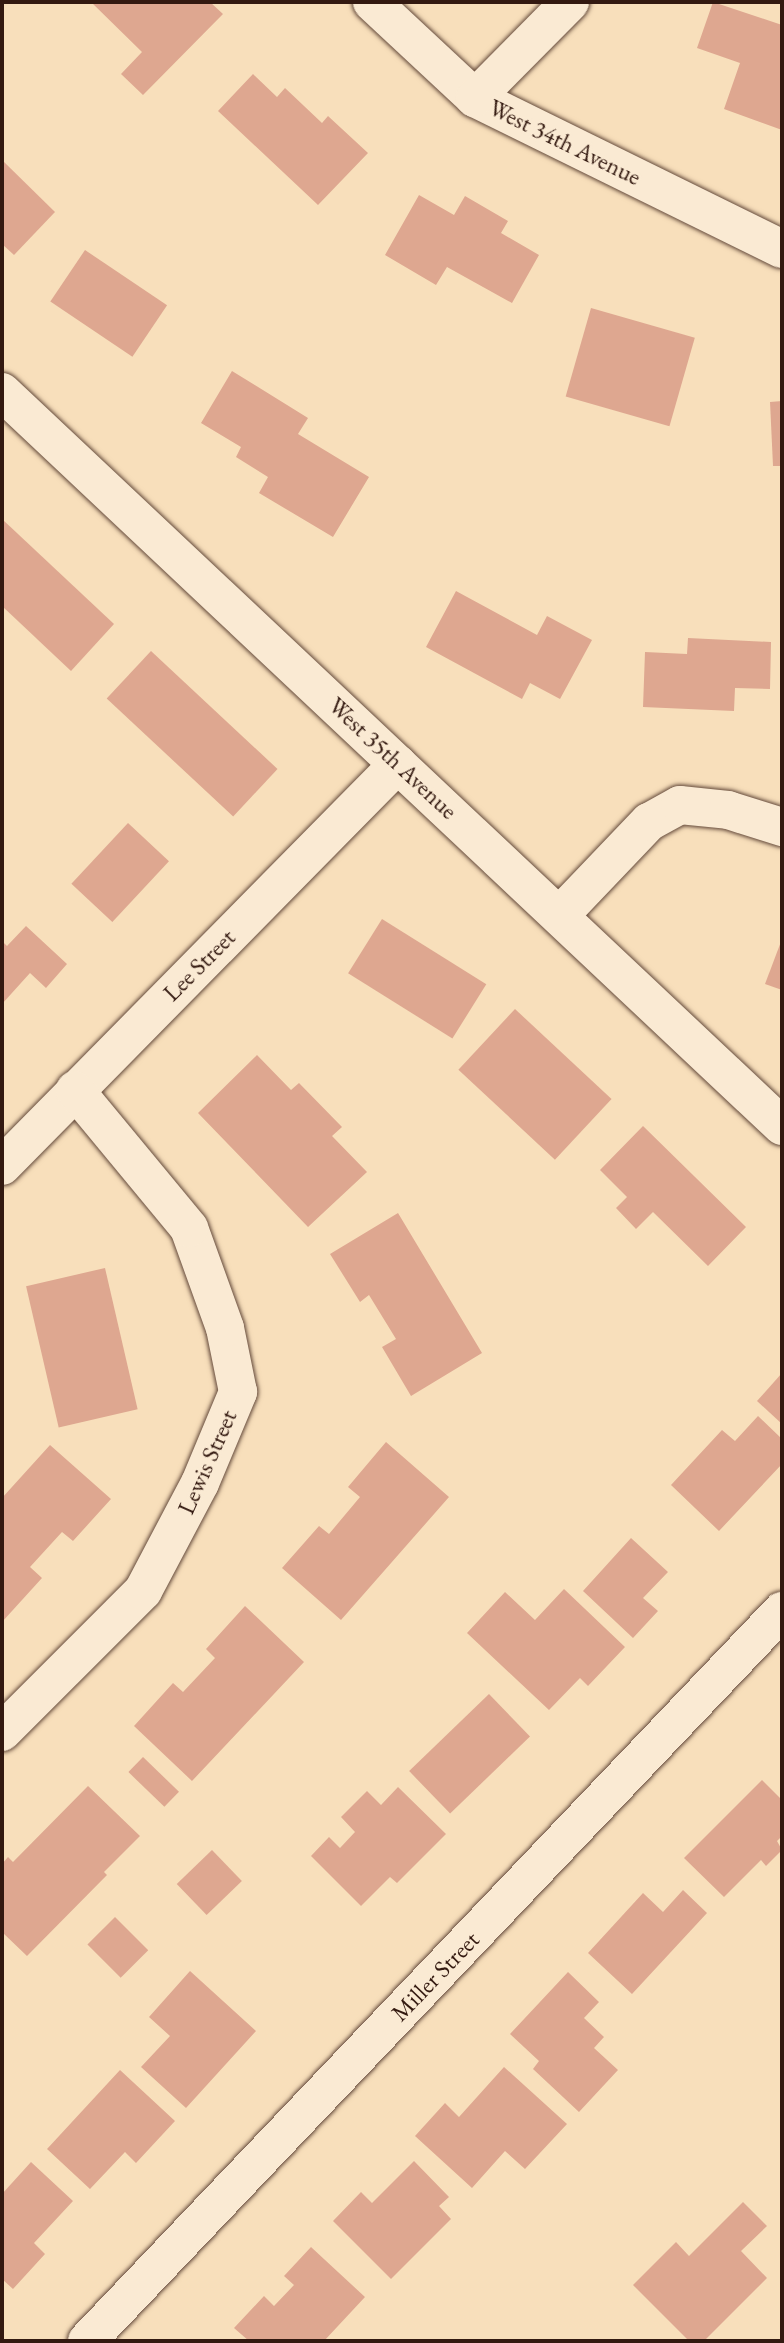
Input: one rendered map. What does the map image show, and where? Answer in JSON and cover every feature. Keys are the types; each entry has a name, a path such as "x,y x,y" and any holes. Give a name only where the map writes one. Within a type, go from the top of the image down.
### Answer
{"street":[{"name":"West 34th Avenue","path":"372,2 475,98 782,249"},
{"path":"475,98 570,2"},
{"name":"West 35th Avenue","path":"3,394 782,1126"},
{"name":"Lee Street","path":"2,1166 398,764"},
{"path":"560,915 649,822 680,805 728,810 782,827"},
{"name":"Lewis Street","path":"2,1732 143,1591 200,1483 238,1392 225,1328 189,1228 75,1090"},
{"name":"Miller Street","path":"88,2341 782,1611"}],"building":[{"path":"91,2 210,2 223,14 143,95 121,74 142,52"},
{"path":"713,2 782,25 782,130 724,109 740,63 697,48"},
{"path":"253,74 277,97 285,88 322,123 328,116 368,153 318,205 218,111"},
{"path":"2,160 55,212 14,255 2,244"},
{"path":"419,195 454,215 465,196 508,221 501,233 539,255 512,303 447,267 436,285 385,255"},
{"path":"85,250 167,305 132,357 50,301"},
{"path":"591,308 695,338 669,426 566,396"},
{"path":"232,371 308,418 298,434 369,477 333,537 259,493 268,477 236,457 241,447 201,423"},
{"path":"782,401 782,466 773,466 770,402"},
{"path":"2,519 114,624 71,671 2,606"},
{"path":"456,591 537,635 547,616 592,640 560,699 530,683 522,699 426,647"},
{"path":"688,638 771,642 770,689 735,688 734,711 643,707 645,652 687,654"},
{"path":"151,651 278,769 233,817 107,699"},
{"path":"128,823 169,861 112,922 71,884"},
{"path":"382,919 486,984 452,1038 348,973"},
{"path":"26,926 67,964 46,988 30,973 2,1004 2,941 7,946"},
{"path":"782,939 782,990 765,984"},
{"path":"515,1009 612,1099 555,1160 458,1070"},
{"path":"257,1055 291,1090 299,1083 342,1127 332,1136 367,1172 308,1227 198,1113"},
{"path":"643,1126 746,1227 708,1266 653,1212 636,1229 616,1208 627,1197 600,1170"},
{"path":"398,1213 482,1353 411,1396 382,1347 396,1339 369,1295 360,1302 330,1254"},
{"path":"105,1268 138,1409 59,1428 26,1286"},
{"path":"782,1373 782,1424 757,1401"},
{"path":"758,1416 782,1439 782,1464 719,1531 671,1485 722,1430 735,1441"},
{"path":"386,1442 449,1497 341,1620 282,1568 319,1526 329,1534 360,1497 348,1487"},
{"path":"50,1445 111,1499 73,1541 62,1532 30,1567 42,1578 2,1622 2,1498"},
{"path":"631,1538 668,1572 643,1598 658,1611 633,1638 583,1591"},
{"path":"564,1589 625,1647 588,1686 580,1678 549,1710 467,1633 505,1592 535,1620"},
{"path":"245,1606 304,1662 192,1781 134,1726 173,1683 183,1692 215,1658 206,1649"},
{"path":"489,1694 530,1736 450,1814 409,1771"},
{"path":"143,1757 179,1792 164,1807 128,1772"},
{"path":"762,1780 782,1800 782,1836 777,1841 782,1850 766,1866 761,1860 724,1897 684,1858"},
{"path":"88,1786 140,1836 104,1872 107,1875 27,1956 2,1932 2,1864 8,1857 13,1862"},
{"path":"398,1787 446,1834 397,1883 390,1877 361,1906 311,1856 329,1837 340,1848 355,1832 341,1817 367,1791 381,1805"},
{"path":"212,1850 242,1881 207,1915 177,1884"},
{"path":"683,1890 707,1913 632,1994 588,1953 643,1893 663,1912"},
{"path":"115,1917 148,1950 121,1978 87,1945"},
{"path":"190,1971 256,2031 186,2108 141,2067 170,2036 149,2017"},
{"path":"568,1972 599,2002 584,2018 604,2037 594,2048 618,2070 579,2112 533,2069 539,2061 510,2034"},
{"path":"504,2067 567,2124 525,2169 505,2151 472,2188 415,2136 445,2103 459,2117"},
{"path":"120,2070 175,2121 136,2163 125,2152 90,2189 47,2149"},
{"path":"414,2161 449,2197 439,2206 451,2219 391,2279 333,2221 361,2192 372,2203"},
{"path":"31,2162 73,2201 34,2243 45,2254 13,2289 2,2279 2,2194"},
{"path":"743,2202 767,2226 741,2251 767,2278 704,2341 689,2341 633,2285 676,2242 689,2256"},
{"path":"311,2247 365,2297 324,2341 249,2341 234,2328 264,2296 274,2306 294,2285 284,2276"}]}
